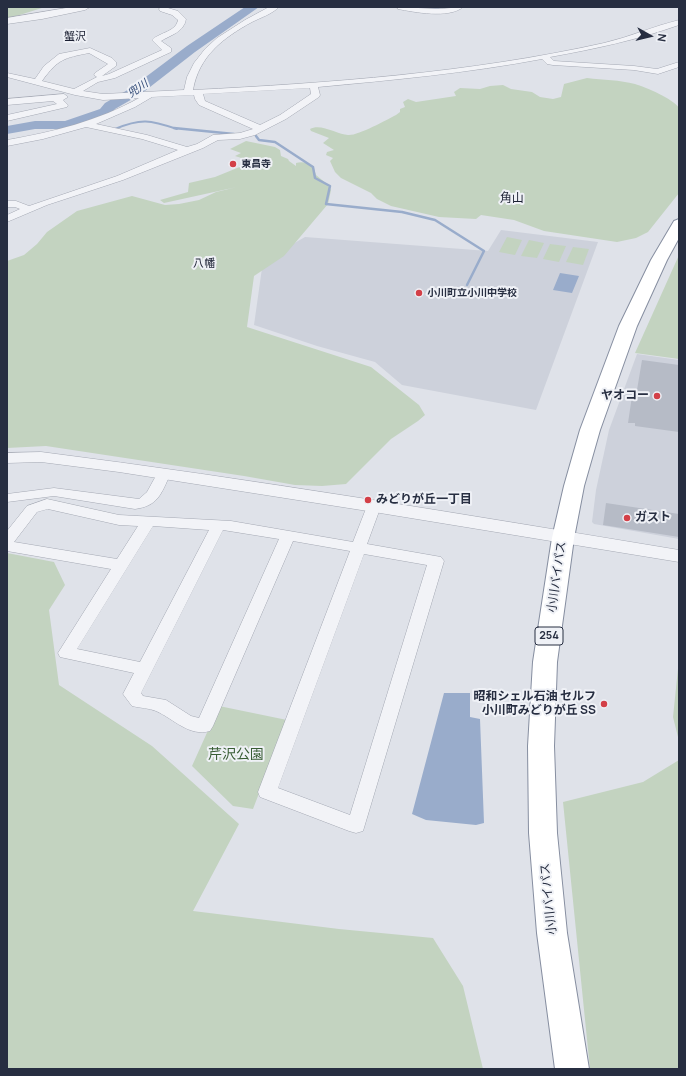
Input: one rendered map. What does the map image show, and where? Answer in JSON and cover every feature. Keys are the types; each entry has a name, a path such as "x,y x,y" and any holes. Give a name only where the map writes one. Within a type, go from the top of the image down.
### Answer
{"highway":[{"name":"小川バイパス","path":"572,1069 549,902 543,833 541,746 545,662 563,538 574,486 590,430 623,339 656,266 679,224"}],"street":[{"path":"7,21 42,16 85,7"},
{"path":"7,102 55,98 76,92 97,79 112,76 168,50 161,46 156,40 176,30 180,26 182,19 174,13 163,9 165,7"},
{"path":"188,92 188,82 191,74 207,51 244,24 275,7"},
{"path":"401,7 414,10 446,11 459,7"},
{"path":"7,75 76,92 109,97 313,85 431,74 544,56 620,41 679,22"},
{"path":"36,82 47,68 62,56 90,50 109,60 113,64 96,77 97,79"},
{"path":"544,56 553,63 634,68 658,72 679,64"},
{"path":"7,219 43,203 120,178 200,146 216,138 247,135 283,118 316,95 313,85"},
{"path":"198,92 199,99 202,103 260,129"},
{"path":"7,143 48,135 85,124 128,107 150,94"},
{"path":"7,118 64,105 55,98"},
{"path":"85,124 144,137 187,150"},
{"path":"7,204 16,204 28,209"},
{"path":"7,458 41,457 119,467 163,475 374,506 679,556"},
{"path":"7,498 54,492 143,504 151,499 163,475"},
{"path":"7,541 32,509 47,504 108,518 148,522 231,526 358,548 436,560 356,825 267,792 294,718 358,548 374,506"},
{"path":"144,669 66,653 148,522"},
{"path":"218,526 132,694 138,701 160,705 186,722 204,726 288,536"},
{"path":"7,546 120,565"}],"shaded area":[{"name":"小川町立小川中学校","path":"501,230 598,242 536,410 402,385 375,362 317,346 254,325 263,261 305,237 488,251"},
{"path":"637,354 679,360 679,539 594,524 592,522 596,490 609,430"}],"green space":[{"path":"7,7 45,7 7,19"},
{"path":"587,78 635,84 666,97 679,108 679,193 648,232 636,238 617,242 544,231 514,220 481,215 476,219 439,217 391,206 377,199 371,193 341,178 335,172 330,161 333,158 326,155 327,152 334,150 323,143 329,138 311,131 310,129 319,127 353,135 396,115 400,112 400,109 405,107 403,102 408,99 416,102 456,96 454,92 460,88 480,89 490,86 503,85 511,89 532,92 540,97 553,99 561,97 564,84"},
{"path":"246,141 275,147 280,150 281,156 288,159 296,166 296,163 300,162 313,166 316,175 327,184 331,190 328,204 284,256 254,276 247,327 371,367 419,405 425,415 391,439 346,484 322,486 295,485 46,446 7,448 7,261 24,255 37,244 47,232 77,211 132,196 165,205 179,204 199,200 216,192 237,187 164,203 160,200 188,192 189,183 215,177 247,164 251,161 235,156 241,153 230,149"},
{"path":"507,237 522,240 515,255 499,252"},
{"path":"529,240 544,243 537,258 521,256"},
{"path":"550,244 566,246 559,262 543,259"},
{"path":"573,247 589,249 583,265 566,262"},
{"path":"679,255 679,359 635,353"},
{"path":"7,553 54,562 65,585 49,610 59,685 152,746 239,824 193,911 339,929 433,938 463,986 483,1069 7,1069"},
{"path":"679,659 679,741 673,717"},
{"name":"芹沢公園","path":"219,706 287,720 253,809 233,806 192,766"},
{"path":"679,760 679,1069 590,1069 563,802 643,782"}],"water":[{"path":"560,273 579,276 572,293 553,290"},
{"path":"444,693 470,693 470,717 480,719 484,823 476,825 426,820 412,814"}],"building":[{"name":"ヤオコー","path":"642,360 679,365 679,432 635,426 635,423 628,423 632,396 636,396"},
{"path":"606,503 679,514 679,537 603,525"}],"waterway":[{"name":"兜川","path":"7,130 35,125 66,125 105,112 110,106 136,91 191,49 253,7"},
{"path":"412,7 429,9 441,7"},
{"path":"115,129 124,125 139,122 152,122 177,129"},
{"path":"174,128 234,134"},
{"path":"256,136 259,140 275,142 313,167 315,178 330,186 326,204 402,212 435,220 484,251 467,285"}],"place":[{"name":"東昌寺","path":"233,164"},
{"name":"小川町立小川中学校","path":"419,293"},
{"name":"ヤオコー","path":"657,396"},
{"name":"みどりが丘一丁目","path":"368,500"},
{"name":"ガスト","path":"627,518"},
{"name":"昭和シェル石油 セルフ 小川町みどりが丘 SS","path":"604,704"}],"district":[{"name":"蟹沢","path":"75,37"},
{"name":"角山","path":"512,199"},
{"name":"八幡","path":"204,264"}]}
